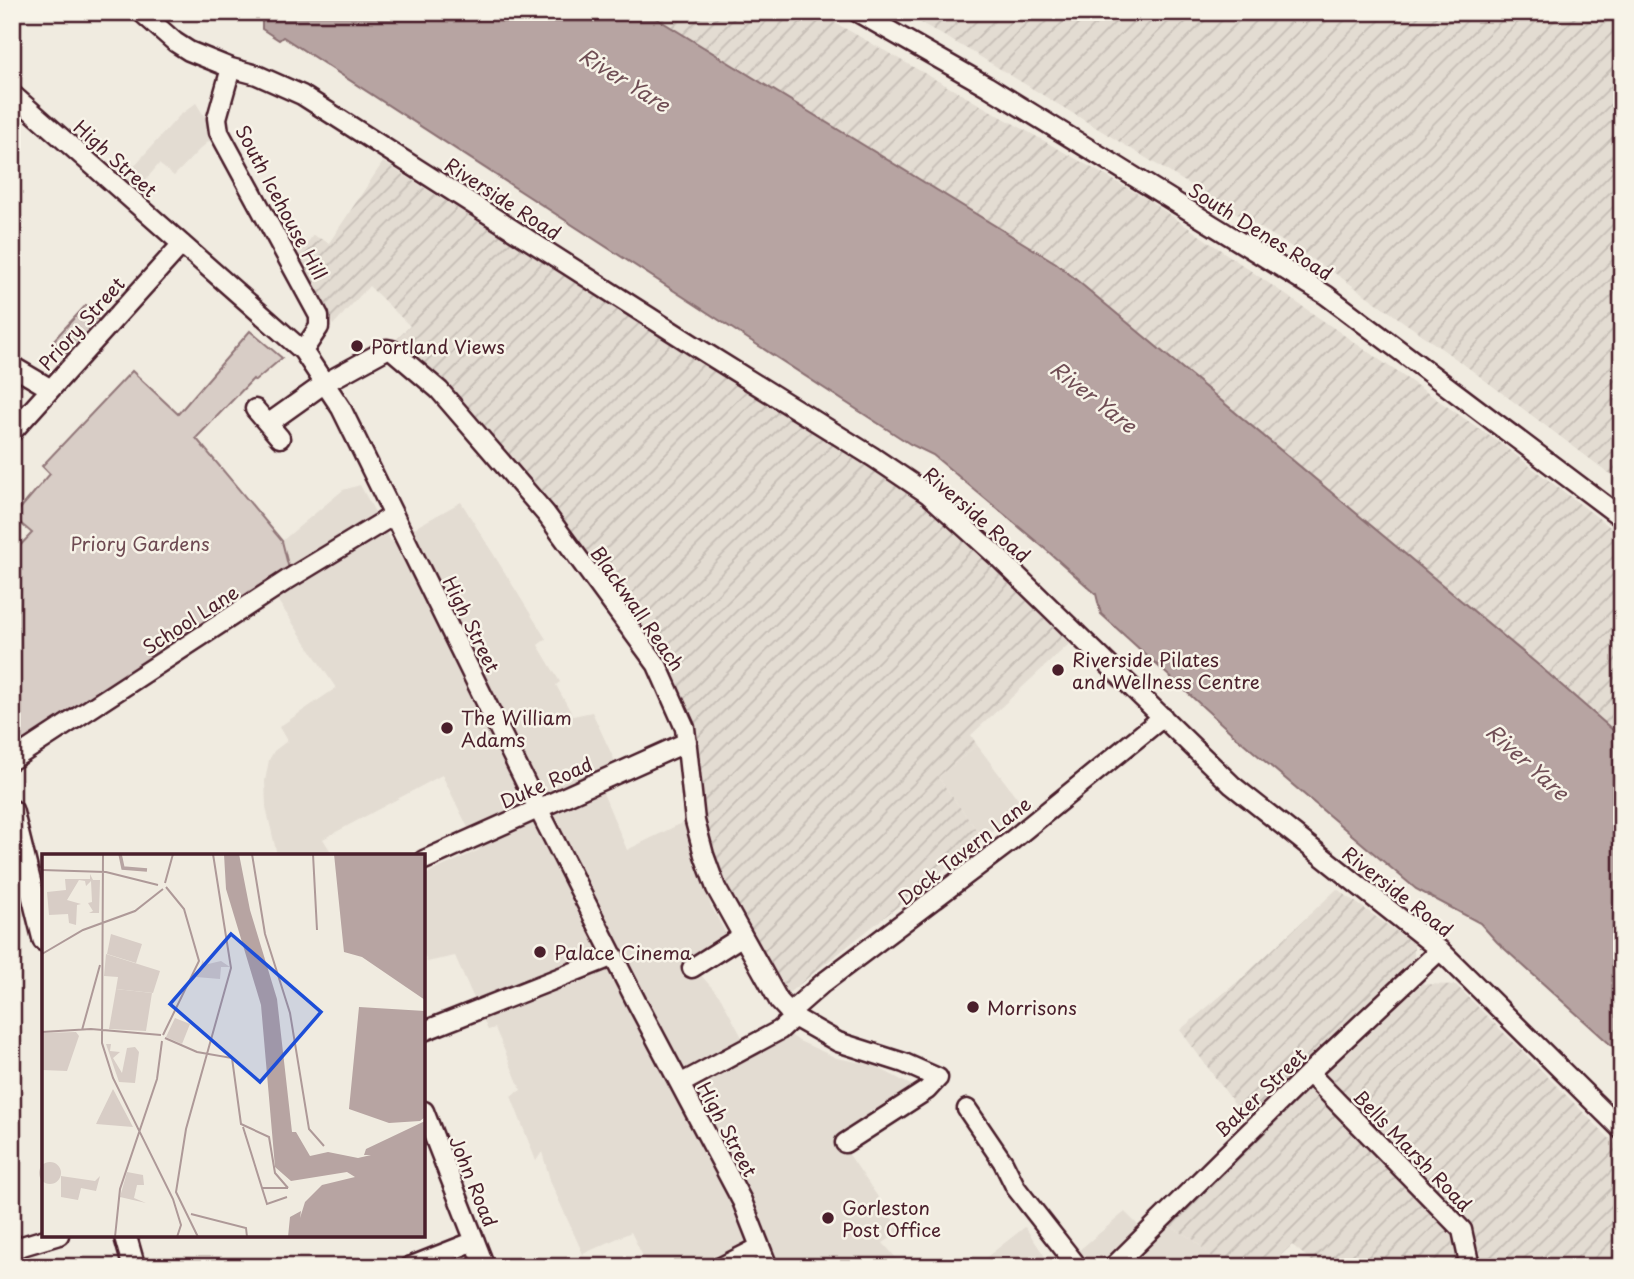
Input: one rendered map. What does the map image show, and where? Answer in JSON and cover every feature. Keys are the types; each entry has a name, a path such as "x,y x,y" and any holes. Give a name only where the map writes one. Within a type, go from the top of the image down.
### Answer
{"main road":[{"path":"12,811 42,932"},
{"path":"126,1237 134,1267"}],"street":[{"name":"Riverside Road","path":"141,12 175,43 205,59 257,75 302,95 928,494 999,558 1242,793 1440,950 1622,1130"},
{"name":"South Denes Road","path":"857,12 988,86 1326,295 1622,518"},
{"name":"South Icehouse Hill","path":"231,68 217,118 219,132 319,316 319,327 303,351"},
{"name":"High Street","path":"12,94 303,351 325,383 341,408 538,808 742,1201 768,1267"},
{"name":"Priory Street","path":"12,432 182,244"},
{"name":"Blackwall Reach","path":"325,383 387,349 392,350 439,390 546,514 657,665 679,711 687,742 695,821 704,855 716,888 741,937 779,1001 792,1015 838,1042 904,1063 938,1078 927,1090 845,1143"},
{"path":"12,366 51,388"},
{"path":"255,409 274,430 325,383"},
{"name":"School Lane","path":"12,760 287,580 394,515"},
{"name":"Dock Tavern Lane","path":"680,1084 780,1030 823,983 1011,841 1163,717"},
{"name":"Duke Road","path":"425,859 687,742"},
{"path":"692,968 741,937"},
{"name":"Baker Street","path":"1113,1267 1124,1253 1308,1073 1440,950"},
{"path":"425,1031 614,956"},
{"name":"Bells Marsh Road","path":"1308,1073 1462,1230 1470,1267"},
{"path":"967,1109 1003,1162 1016,1188 1078,1267"},
{"name":"John Road","path":"425,1114 485,1267"},
{"path":"12,1250 53,1237"},
{"path":"409,1267 475,1241"},
{"path":"721,1267 760,1247"}],"shaded area":[{"path":"647,12 816,12 1147,199 1497,441 1622,536 1622,738 1536,663 1056,263"},
{"path":"902,12 1622,12 1622,483 1466,366 1336,274 974,53"},
{"path":"196,103 216,135 174,176 159,164 137,190 121,176 131,164 134,166 179,116"},
{"path":"383,162 899,485 954,531 1070,643 971,735 977,745 938,777 983,839 786,995 744,931 714,864 704,835 694,735 675,679 600,572 524,483 393,343 410,326 369,286 333,325 297,258 313,235 329,243"},
{"path":"360,485 391,541 461,502 546,639 538,645 560,682 556,685 573,716 592,712 619,770 598,781 627,850 688,820 693,858 711,906 732,945 699,973 721,998 744,1041 779,1027 799,1041 837,1058 873,1065 924,1092 844,1147 901,1231 883,1243 904,1267 648,1267 631,1232 583,1254 551,1183 542,1152 536,1161 511,1096 521,1090 495,1028 488,1030 455,956 427,962 425,957 425,875 479,850 442,775 323,839 332,854 277,854 266,807 265,781 269,760 274,751 287,741 279,727 336,688 276,598 271,584 289,569 282,541 343,490"},
{"path":"977,745 1024,807 983,839 938,777"},
{"path":"1337,889 1414,944 1414,957 1406,966 1424,984 1456,985 1622,1151 1622,1267 1319,1267 1292,1245 1275,1261 1249,1267 1223,1267 1194,1240 1165,1223 1257,1134 1180,1030 1242,978"},
{"path":"1125,1212 1136,1223 1146,1241 1165,1223 1194,1240 1223,1267 1055,1267"},
{"path":"1025,1227 1052,1267 974,1267"}],"green space":[{"path":"86,305 96,313 99,324 70,356 53,341"},
{"name":"Priory Gardens","path":"250,331 282,358 255,381 253,379 196,438 282,541 289,569 12,762 12,554 32,533 13,517 50,474 42,466 132,371 178,414"}],"water":[{"name":"River Yare","path":"257,12 646,12 1056,263 1536,663 1622,738 1622,1055 1497,942 1480,923 1416,889 1235,736 1101,614 1096,594 933,455 910,444 283,37 279,40 262,29 262,16"}],"place":[{"name":"Portland Views","path":"357,346"},
{"name":"Riverside Pilates and Wellness Centre","path":"1058,670"},
{"name":"The William Adams","path":"447,728"},
{"name":"Palace Cinema","path":"540,952"},
{"name":"Morrisons","path":"973,1007"},
{"name":"Gorleston Post Office","path":"828,1218"}]}
